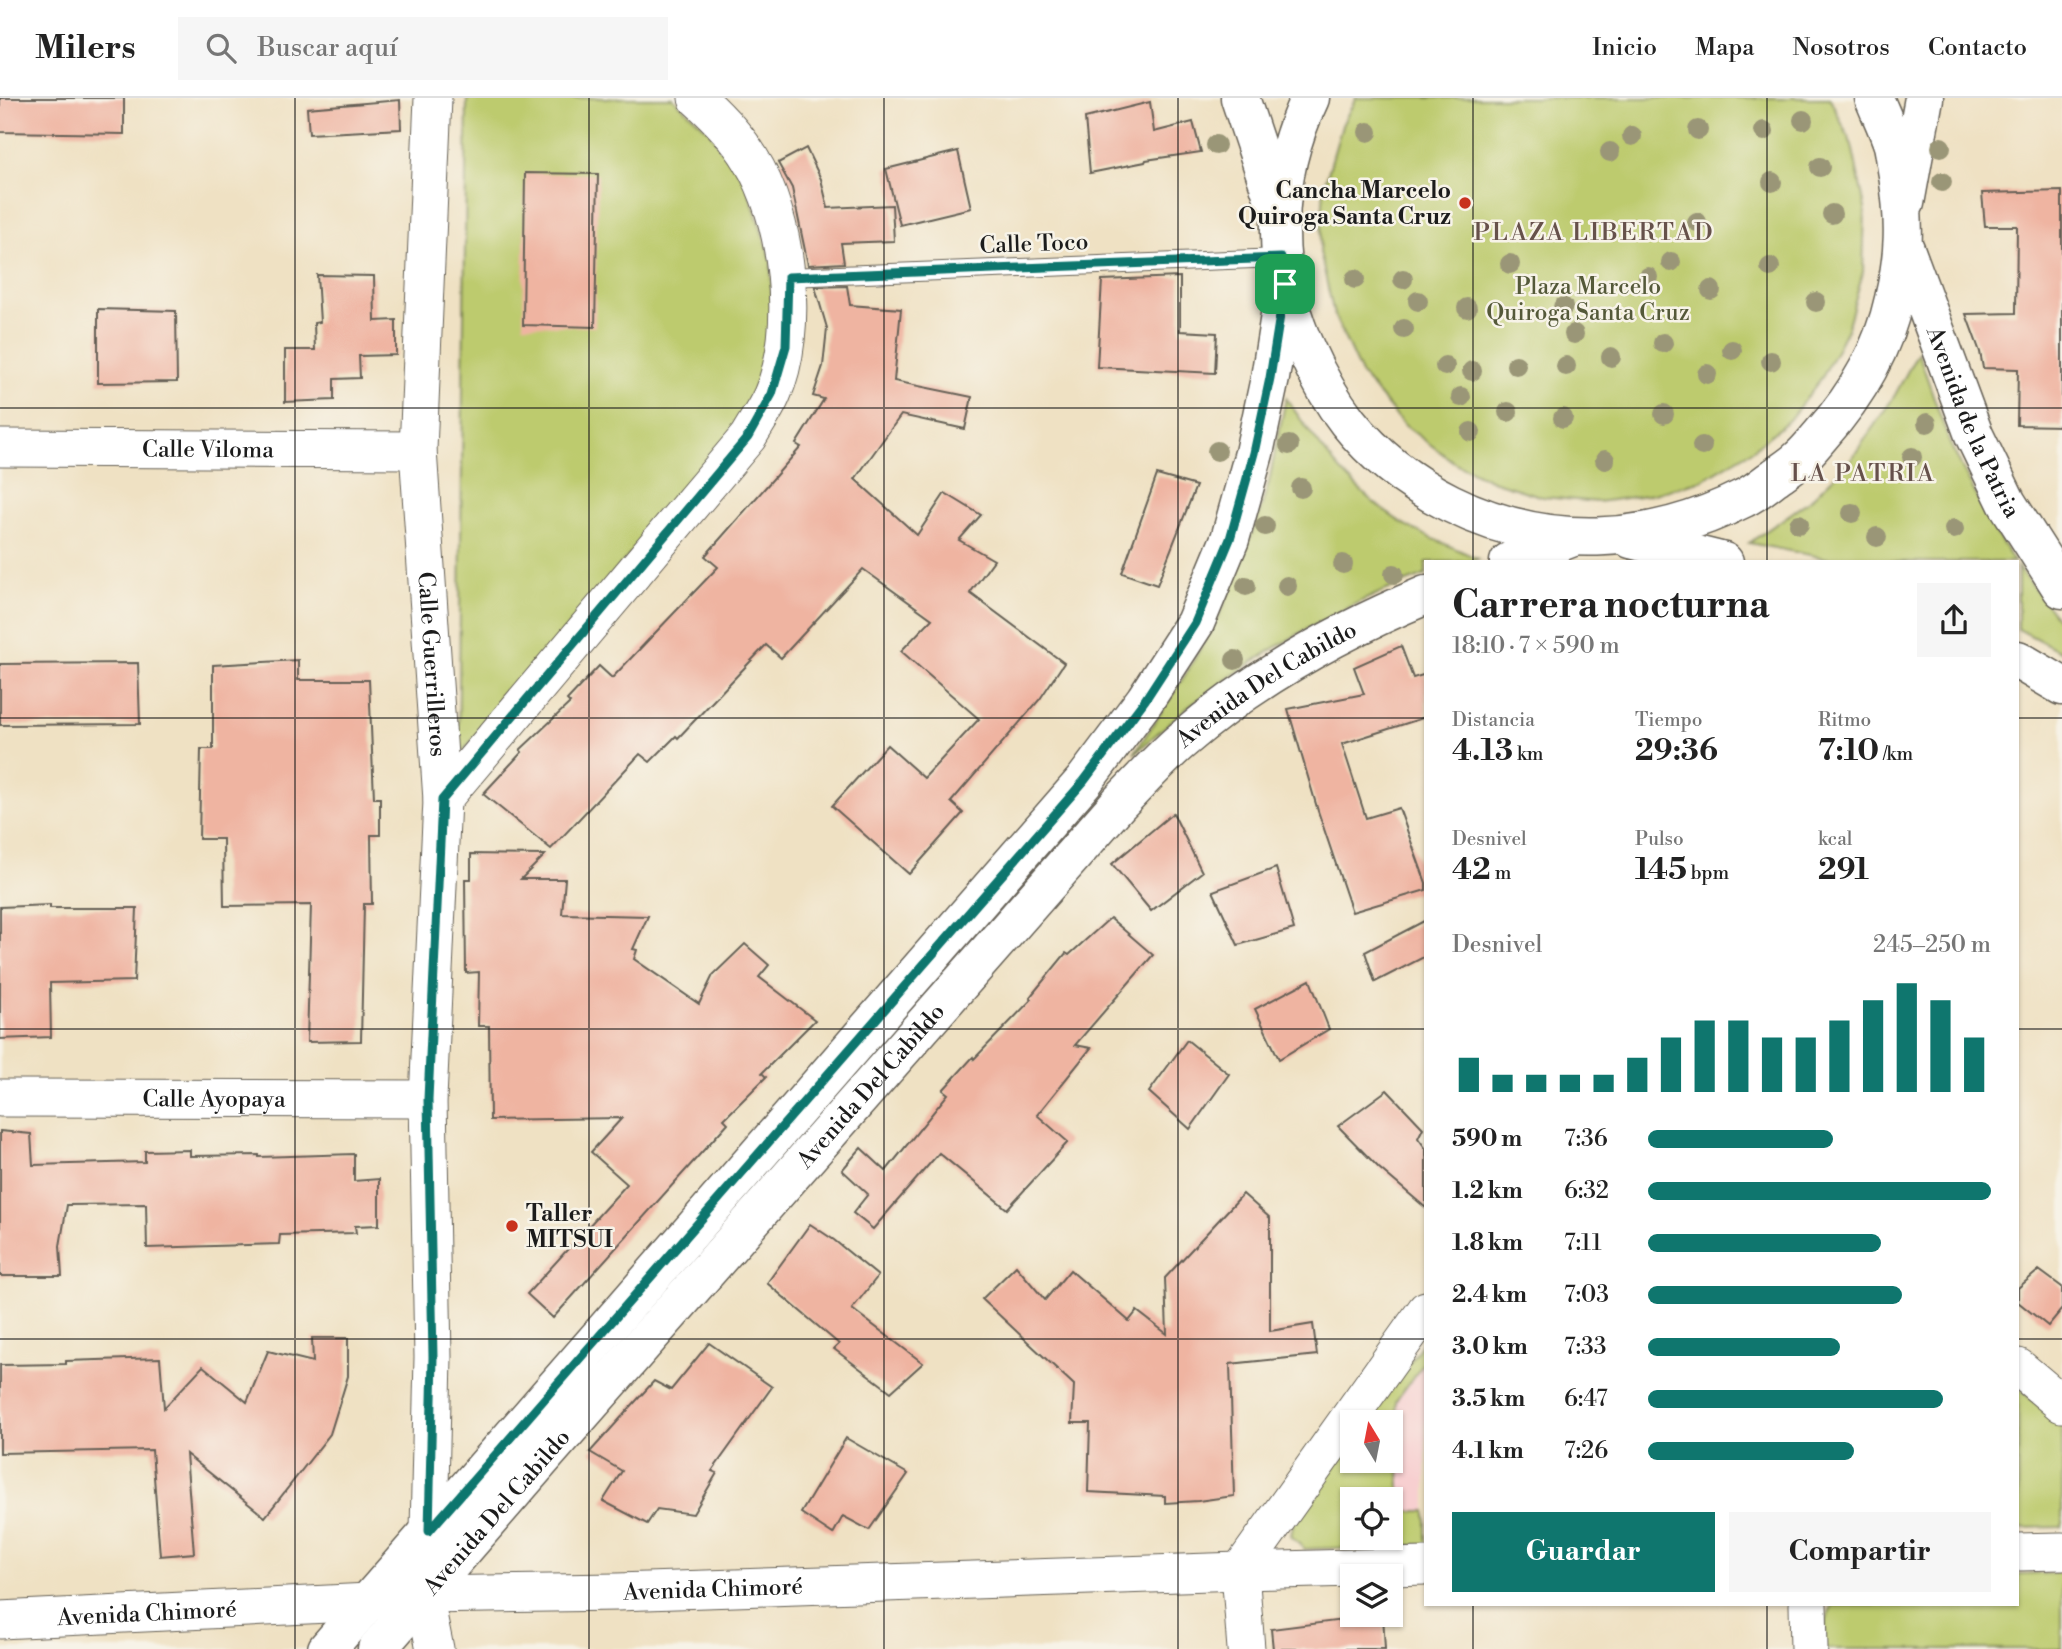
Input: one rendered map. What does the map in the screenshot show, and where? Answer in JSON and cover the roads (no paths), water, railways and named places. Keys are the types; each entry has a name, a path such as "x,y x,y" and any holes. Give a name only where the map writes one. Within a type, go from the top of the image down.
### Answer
{"street":[{"name":"Calle Guerrilleros","path":"433,98 418,450 442,800 428,1099 433,1357 429,1531 424,1595 435,1649"},
{"path":"442,800 748,437 772,394 786,346 788,277 772,207 751,159 721,118 697,98"},
{"path":"1240,98 1280,218"},
{"path":"1310,98 1290,150 1280,218 1283,271 1298,333 1320,380 1349,423 1385,460 1426,491 1474,515 1522,530 1573,537 1622,537 1686,523 1747,497 1800,458 1844,410 1877,353 1890,317 1899,281 1903,228 1924,98"},
{"path":"1874,98 1893,146 1903,228"},
{"name":"Avenida de la Patria","path":"1903,228 1974,436 2007,503 2062,589"},
{"name":"Avenida Del Cabildo","path":"327,1649 1084,781 1145,700 1195,623 1230,539 1254,453 1270,378 1283,271"},
{"name":"Calle Viloma","path":"0,448 418,450"},
{"path":"1514,560 1573,537"},
{"path":"1622,537 1716,560"},
{"name":"Avenida Del Cabildo","path":"377,1649 1119,803 1178,743 1257,682 1335,637 1424,596"},
{"path":"2019,661 2062,686"},
{"name":"Calle Ayopaya","path":"0,1098 428,1099"},
{"path":"1245,1649 1240,1571 1424,1313"},
{"path":"2019,1368 2062,1404"},
{"path":"2019,1552 2062,1551"},
{"name":"Avenida Chimoré","path":"0,1620 369,1602 424,1595 1424,1566"},
{"path":"1808,1606 1809,1649"}],"lane":[{"name":"Calle Toco","path":"788,277 1283,271"}],"place":[{"name":"Cancha Marcelo Quiroga Santa Cruz","path":"1465,203"},
{"name":"Taller MITSUI","path":"512,1226"}],"district":[{"name":"PLAZA LIBERTAD","path":"1594,232"},
{"name":"LA PATRIA","path":"1863,473"}],"park label":[{"name":"Plaza Marcelo Quiroga Santa Cruz","path":"1588,299"}]}
